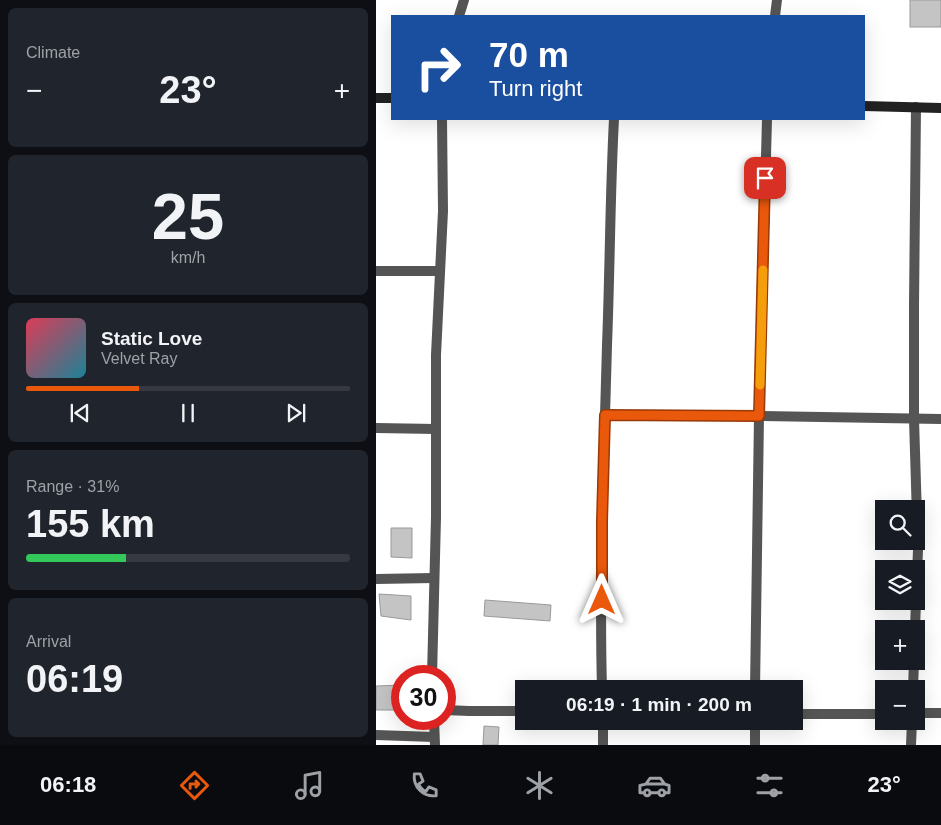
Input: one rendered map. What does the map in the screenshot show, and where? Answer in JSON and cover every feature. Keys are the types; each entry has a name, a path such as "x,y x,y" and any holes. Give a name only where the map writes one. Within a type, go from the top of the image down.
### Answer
{"street":[{"path":"460,15 464,0"},
{"path":"775,15 777,0"},
{"path":"376,98 391,98"},
{"path":"865,106 941,108"},
{"path":"916,107 914,419 918,560"},
{"path":"432,665 436,517 436,355 443,211 442,120"},
{"path":"602,680 602,521 614,120"},
{"path":"755,680 759,416 767,120"},
{"path":"376,271 440,271"},
{"path":"605,415 941,419"},
{"path":"376,428 436,429"},
{"path":"376,579 434,578"},
{"path":"456,710 515,711"},
{"path":"803,714 875,714"},
{"path":"925,714 941,714"},
{"path":"602,745 603,730"},
{"path":"755,730 755,745"},
{"path":"911,745 912,730"},
{"path":"376,735 435,741"}],"building":[{"path":"910,0 941,0 941,27 910,27"},
{"path":"391,528 412,528 412,558 391,557"},
{"path":"379,594 411,596 411,620 381,616"},
{"path":"485,600 551,605 550,621 484,616"},
{"path":"391,685 391,710 376,710 376,686"},
{"path":"484,726 499,727 498,745 483,745"}],"slow traffic":[{"path":"760,385 763,270"}],"route":[{"path":"602,600 605,415 759,416 765,178"}]}
